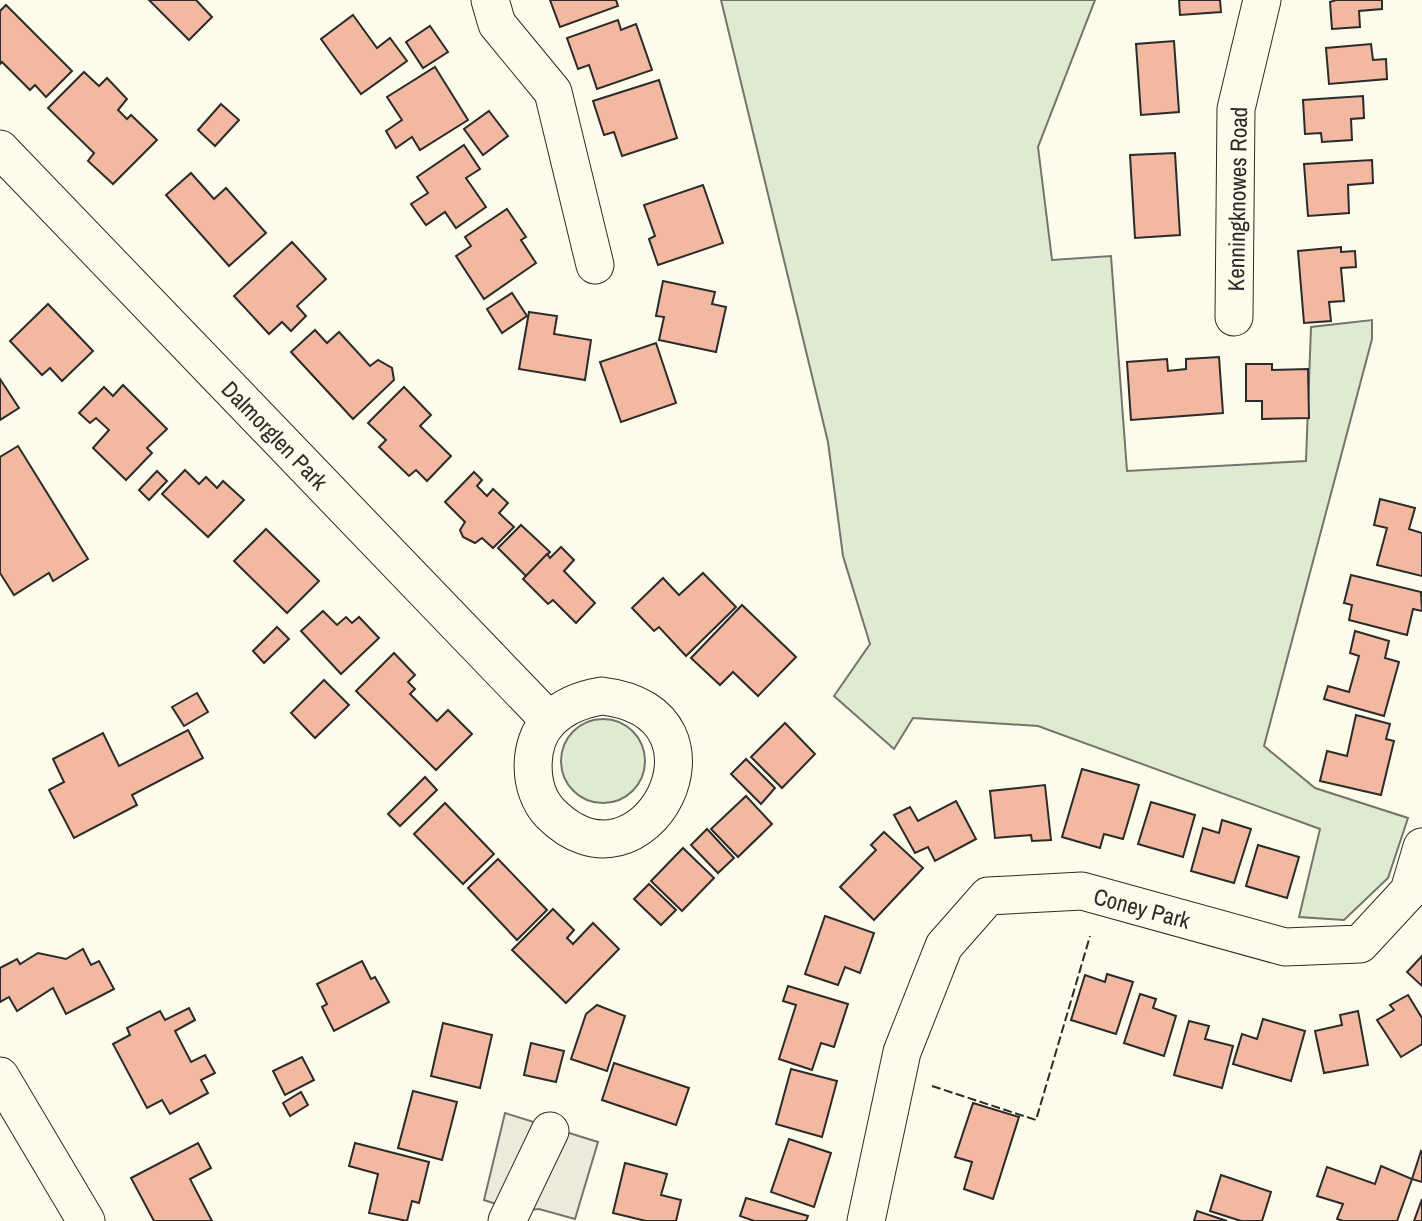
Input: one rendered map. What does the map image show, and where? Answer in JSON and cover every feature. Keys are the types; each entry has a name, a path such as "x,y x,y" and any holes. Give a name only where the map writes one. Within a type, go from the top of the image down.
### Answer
{"street":[{"path":"490,0 497,24 552,92 595,265"},
{"name":"Kenningknowes Road","path":"1234,317 1236,109 1262,0"},
{"name":"Dalmorglen Park","path":"0,149 549,720"},
{"name":"Coney Park","path":"866,1221 902,1052 944,946 988,896 1083,891 1285,947 1360,944 1409,891 1422,847"},
{"path":"0,1076 86,1221"},
{"path":"507,1221 550,1130"}],"green space":[{"path":"721,0 1095,0 1038,147 1052,260 1111,256 1127,471 1306,461 1311,327 1372,320 1372,339 1264,746 1315,788 1408,818 1388,878 1344,920 1299,917 1320,829 1038,726 913,718 894,749 834,696 870,644 843,556 828,442"},
{"path":"603,719 619,722 633,731 642,745 645,761 642,777 633,791 619,800 603,803 587,800 573,791 564,777 561,761 564,745 573,731 587,722"}],"shaded area":[{"path":"505,1113 598,1142 575,1219 539,1209 517,1211 484,1200"}],"building":[{"path":"149,0 196,0 212,17 189,40"},
{"path":"550,0 616,0 618,6 560,27"},
{"path":"1179,0 1220,0 1221,12 1180,15"},
{"path":"1382,0 1382,9 1359,11 1360,27 1332,29 1330,2"},
{"path":"6,5 72,71 46,97 35,85 30,90 2,62 0,64 0,11"},
{"path":"353,15 377,48 390,38 407,61 361,94 321,39"},
{"path":"618,20 621,30 636,24 652,70 597,89 589,65 578,69 567,38"},
{"path":"430,26 448,52 423,68 406,42"},
{"path":"1174,41 1179,112 1141,115 1136,44"},
{"path":"1371,44 1373,60 1386,59 1387,79 1329,84 1326,48"},
{"path":"435,67 468,120 420,150 412,137 396,148 386,131 402,120 387,97"},
{"path":"84,72 99,86 107,78 127,99 118,110 127,119 131,115 157,140 113,184 88,161 94,153 48,108"},
{"path":"659,80 677,138 622,156 614,132 604,135 593,101"},
{"path":"1363,96 1364,118 1351,119 1352,140 1322,142 1321,133 1305,134 1303,100"},
{"path":"221,104 239,120 215,146 198,130"},
{"path":"489,111 508,136 483,155 464,129"},
{"path":"464,145 480,169 466,178 486,207 456,228 445,212 426,225 411,204 428,193 417,177"},
{"path":"1175,153 1180,235 1135,238 1130,155"},
{"path":"1372,160 1373,183 1348,185 1349,213 1308,216 1304,164"},
{"path":"191,173 214,199 226,188 266,233 229,266 166,195"},
{"path":"703,185 723,243 658,265 649,239 655,236 644,205"},
{"path":"507,209 526,237 521,240 536,263 484,299 456,256 471,246 465,237"},
{"path":"292,242 326,279 297,306 306,316 291,331 282,322 269,334 234,296"},
{"path":"1341,247 1341,252 1355,251 1356,267 1341,268 1344,301 1329,302 1331,321 1304,323 1298,251"},
{"path":"663,281 715,292 712,304 726,307 716,352 659,340 664,317 656,316"},
{"path":"512,293 527,316 502,333 487,309"},
{"path":"48,304 93,351 62,381 50,368 42,375 10,341"},
{"path":"529,312 557,316 554,334 591,340 585,380 519,369"},
{"path":"315,330 327,343 339,332 370,366 378,360 392,368 394,380 353,419 291,352"},
{"path":"656,343 676,403 621,422 600,362"},
{"path":"1219,357 1223,413 1131,420 1127,362 1167,359 1168,371 1186,369 1186,359"},
{"path":"1246,364 1272,364 1272,370 1308,369 1309,418 1262,419 1262,401 1246,401"},
{"path":"0,379 19,408 0,420"},
{"path":"123,385 167,429 147,448 152,453 126,480 93,448 109,430 96,418 90,423 79,413 104,387 113,396"},
{"path":"404,387 431,415 420,426 451,456 427,481 416,470 409,476 379,447 386,440 368,423"},
{"path":"18,446 88,559 53,581 49,573 14,595 0,573 0,457"},
{"path":"185,470 199,484 206,477 217,488 223,481 244,500 208,537 162,494"},
{"path":"157,471 167,481 149,500 139,490"},
{"path":"474,472 482,480 477,486 487,496 493,489 508,503 499,513 514,527 493,548 482,538 475,543 463,537 460,530 465,522 445,502"},
{"path":"1380,499 1415,508 1409,529 1422,533 1422,576 1377,565 1387,528 1374,525"},
{"path":"521,525 550,552 526,576 498,548"},
{"path":"266,529 319,581 287,613 234,561"},
{"path":"561,547 574,560 564,571 595,603 576,623 553,600 548,604 523,579 547,554 550,558"},
{"path":"703,573 736,607 686,656 659,627 654,631 632,608 663,578 679,595"},
{"path":"1351,575 1421,592 1422,611 1413,609 1407,635 1349,620 1352,605 1344,603"},
{"path":"742,605 796,657 758,696 733,672 720,685 691,658"},
{"path":"323,611 337,625 346,617 352,623 359,617 379,638 341,674 301,631"},
{"path":"277,627 289,639 264,663 253,651"},
{"path":"1355,631 1389,641 1385,658 1399,662 1384,716 1324,699 1328,686 1349,692 1359,656 1350,653"},
{"path":"394,653 415,675 408,682 415,689 410,694 437,721 448,710 472,734 436,770 356,691"},
{"path":"324,680 349,705 315,738 291,713"},
{"path":"197,693 208,712 184,726 172,707"},
{"path":"1356,715 1390,724 1386,739 1394,741 1381,795 1320,781 1327,751 1347,756"},
{"path":"785,723 815,754 782,788 751,757"},
{"path":"188,730 203,758 132,795 137,805 74,838 49,790 64,782 53,759 103,733 119,766"},
{"path":"746,759 775,788 761,804 731,774"},
{"path":"1082,769 1139,785 1123,839 1104,834 1100,848 1062,837"},
{"path":"425,777 437,790 400,826 388,814"},
{"path":"1045,785 1051,840 1032,841 1031,835 995,838 990,791"},
{"path":"746,796 772,824 738,857 711,829"},
{"path":"956,801 976,839 935,861 928,847 915,853 894,815 910,807 918,821"},
{"path":"1151,802 1195,815 1183,857 1138,844"},
{"path":"445,803 494,854 463,884 414,834"},
{"path":"1222,820 1251,829 1234,883 1191,871 1203,828 1219,833"},
{"path":"707,829 734,858 718,873 691,845"},
{"path":"884,832 923,868 874,920 840,887 876,850 871,845"},
{"path":"1258,845 1299,857 1287,898 1246,886"},
{"path":"683,848 714,878 682,911 651,881"},
{"path":"498,859 547,910 517,940 468,888"},
{"path":"649,884 676,910 661,925 634,899"},
{"path":"553,909 574,930 567,938 573,944 593,923 619,949 566,1003 512,950"},
{"path":"825,916 874,933 860,973 845,967 838,985 805,974"},
{"path":"83,949 91,965 99,961 114,989 66,1014 53,988 17,1011 9,997 0,1002 0,968 17,959 20,964 38,953 66,959"},
{"path":"1422,956 1422,986 1407,972"},
{"path":"362,961 371,979 375,977 389,1002 334,1031 322,1007 327,1004 317,984"},
{"path":"1107,974 1133,982 1116,1034 1071,1020 1085,975 1105,982"},
{"path":"788,986 848,1004 834,1047 821,1043 812,1070 779,1059 796,1005 783,1001"},
{"path":"1140,994 1156,999 1153,1008 1176,1016 1164,1056 1124,1043"},
{"path":"1408,995 1422,1018 1422,1044 1401,1057 1377,1020 1394,1010 1390,1005"},
{"path":"597,1005 625,1016 607,1071 571,1059 586,1014"},
{"path":"189,1008 195,1020 175,1031 191,1062 205,1055 215,1073 201,1080 208,1093 170,1114 162,1100 147,1108 113,1044 130,1035 127,1028 160,1011 165,1020"},
{"path":"1358,1011 1368,1065 1324,1073 1315,1031 1342,1025 1340,1015"},
{"path":"1263,1019 1305,1031 1291,1081 1233,1064 1242,1034 1257,1039"},
{"path":"1189,1021 1209,1026 1205,1039 1233,1046 1222,1088 1174,1075"},
{"path":"443,1023 492,1035 480,1088 431,1076"},
{"path":"531,1043 564,1051 556,1082 524,1075"},
{"path":"302,1057 314,1080 285,1095 273,1071"},
{"path":"614,1063 689,1088 676,1125 602,1100"},
{"path":"791,1069 837,1081 822,1137 776,1124"},
{"path":"413,1091 457,1102 442,1160 398,1148"},
{"path":"301,1092 308,1105 290,1116 283,1103"},
{"path":"973,1103 1019,1117 993,1199 964,1189 972,1162 955,1157"},
{"path":"789,1139 831,1153 814,1207 771,1192"},
{"path":"198,1143 211,1168 190,1179 212,1221 154,1221 131,1178"},
{"path":"355,1143 429,1162 419,1203 412,1201 407,1221 369,1213 378,1174 349,1166"},
{"path":"1422,1152 1422,1182 1412,1179"},
{"path":"625,1163 667,1174 661,1195 681,1200 676,1221 646,1221 613,1213"},
{"path":"1381,1166 1412,1179 1397,1221 1343,1221 1337,1219 1343,1204 1317,1196 1327,1167 1375,1184"},
{"path":"1221,1175 1271,1192 1262,1221 1241,1221 1210,1211"},
{"path":"746,1198 808,1216 806,1221 754,1221 740,1216"},
{"path":"1422,1199 1422,1221 1414,1221"},
{"path":"1197,1211 1227,1221 1194,1221"}],"fence":[{"path":"932,1086 1036,1120 1090,936"}]}
